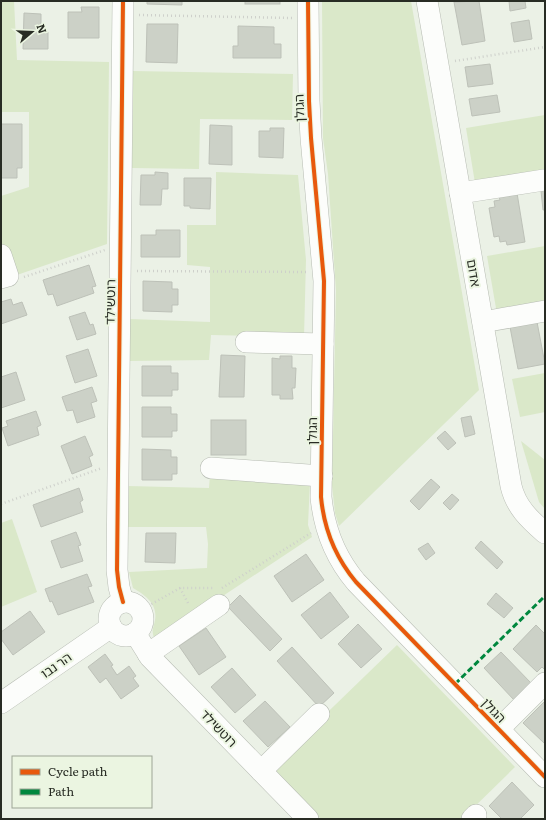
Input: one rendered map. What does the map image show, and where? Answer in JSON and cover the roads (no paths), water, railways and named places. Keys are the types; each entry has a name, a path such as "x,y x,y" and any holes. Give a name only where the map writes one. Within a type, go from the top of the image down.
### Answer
{"street":[{"name":"אדום","path":"428,1 512,491 523,512 545,533"},
{"name":"רוטשילד","path":"123,8 117,573 132,606"},
{"name":"הגולן","path":"308,9 311,150 323,272 324,344 322,502 325,524 334,549 349,574 545,777"},
{"path":"460,193 544,180"},
{"path":"1,255 4,277"},
{"path":"483,322 545,311"},
{"path":"246,342 324,344"},
{"path":"211,468 322,476"},
{"path":"116,605 132,606 142,616 142,624 140,628 131,635 123,635 116,632 111,627 109,619 111,611 116,605"},
{"path":"148,654 219,605"},
{"name":"הר נבו","path":"1,703 111,627"},
{"name":"רוטשילד","path":"135,633 148,654 308,819"},
{"path":"499,729 545,683"},
{"path":"261,770 319,714"}]}
